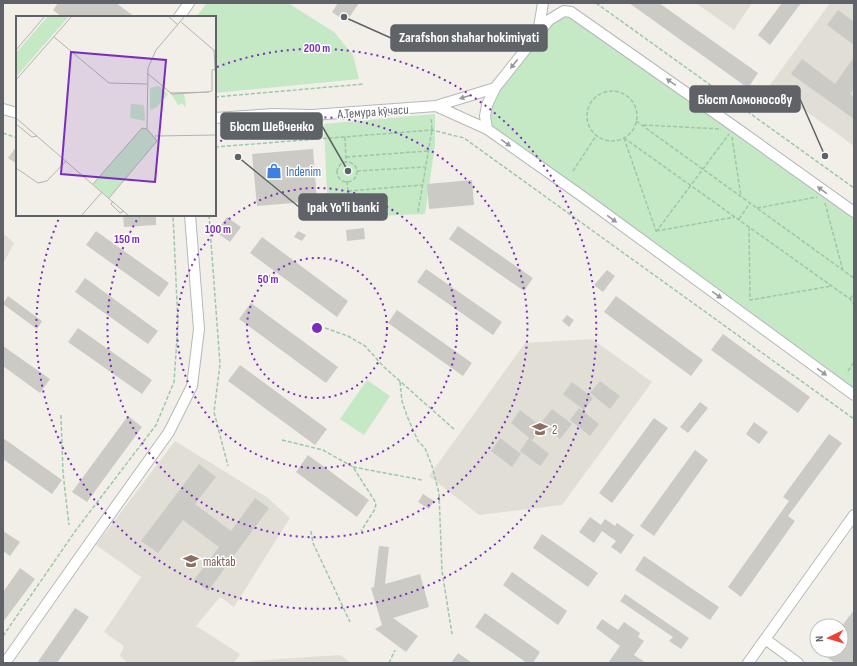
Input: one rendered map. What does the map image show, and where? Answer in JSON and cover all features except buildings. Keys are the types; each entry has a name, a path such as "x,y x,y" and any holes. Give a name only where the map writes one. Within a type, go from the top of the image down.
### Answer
{"street":[{"path":"180,16 189,3"},
{"path":"538,33 543,3"},
{"path":"563,3 571,12 736,127 854,212"},
{"path":"486,129 485,116 487,105 495,88 549,20 564,11 571,12"},
{"name":"А.Темура кўчаси","path":"216,118 274,114 312,115 436,106 495,88"},
{"path":"436,106 486,129 579,194 854,395"},
{"path":"3,109 16,112"},
{"path":"5,663 91,540 170,432 192,386 199,329 190,216"},
{"path":"748,663 854,515"},
{"path":"765,639 798,663"}],"path":[{"path":"596,3 854,188"},
{"path":"216,97 364,84"},
{"path":"617,92 630,100 635,107 637,114 636,121 633,130 624,138 612,141 603,140 596,136 590,129 587,121 587,113 595,98 601,94 617,92"},
{"path":"418,212 432,130 431,118"},
{"path":"636,121 854,278"},
{"path":"642,125 724,130"},
{"path":"216,147 432,130 464,138 854,419"},
{"path":"656,232 731,130 741,197"},
{"path":"3,134 16,138"},
{"path":"573,171 596,136"},
{"path":"345,137 346,162"},
{"path":"624,138 850,298 854,305"},
{"path":"624,138 656,232"},
{"path":"346,157 428,151"},
{"path":"346,162 354,165 357,171 355,177 350,181 342,180 337,172 339,166 346,162"},
{"path":"357,171 425,167"},
{"path":"347,181 350,215"},
{"path":"348,191 422,185"},
{"path":"757,208 823,196 843,270"},
{"path":"739,220 750,203"},
{"path":"3,636 76,530 156,425 174,382 178,324 173,216"},
{"path":"209,216 220,364 214,412 228,466"},
{"path":"656,232 735,217"},
{"path":"749,227 750,300 832,286"},
{"path":"850,298 854,293"},
{"path":"325,328 348,336 365,346 400,382 455,430"},
{"path":"848,371 854,362"},
{"path":"400,382 402,401 407,416 418,441 425,448 440,493 442,571 452,634"},
{"path":"61,415 62,473 69,525"},
{"path":"282,440 323,450 353,467 422,480"},
{"path":"353,467 376,503 375,509 361,531"},
{"path":"311,531 313,543 350,622"},
{"path":"388,663 395,650"}],"shaded area":[{"path":"696,3 752,3 734,30"},
{"path":"830,3 854,3 854,146 770,85"},
{"path":"3,233 14,243 3,264"},
{"name":"2","path":"592,339 652,382 562,505 479,515 429,476 525,343"},
{"name":"maktab","path":"175,441 268,498 290,518 234,607 220,597 196,626 240,654 234,663 128,663 120,656 124,646 104,632 141,577 96,545"},
{"path":"340,655 351,663 249,663 251,661"}],"green space":[{"path":"207,3 288,3 334,32 353,55 359,79 216,93 216,16 197,16"},
{"path":"564,11 854,212 854,395 487,129 487,105 538,33"},
{"path":"435,114 435,145 425,214 328,218 324,124"},
{"path":"367,380 390,396 364,435 340,419"}],"place":[{"name":"Zarafshon shahar hokimiyati","path":"344,17"},
{"name":"Бюст Ломоносову","path":"825,156"},
{"name":"Ipak Yo'li banki","path":"238,157"},
{"name":"Indenim","path":"274,171"},
{"name":"Бюст Шевченко","path":"348,171"},
{"name":"2","path":"540,429"},
{"name":"maktab","path":"191,561"}]}
